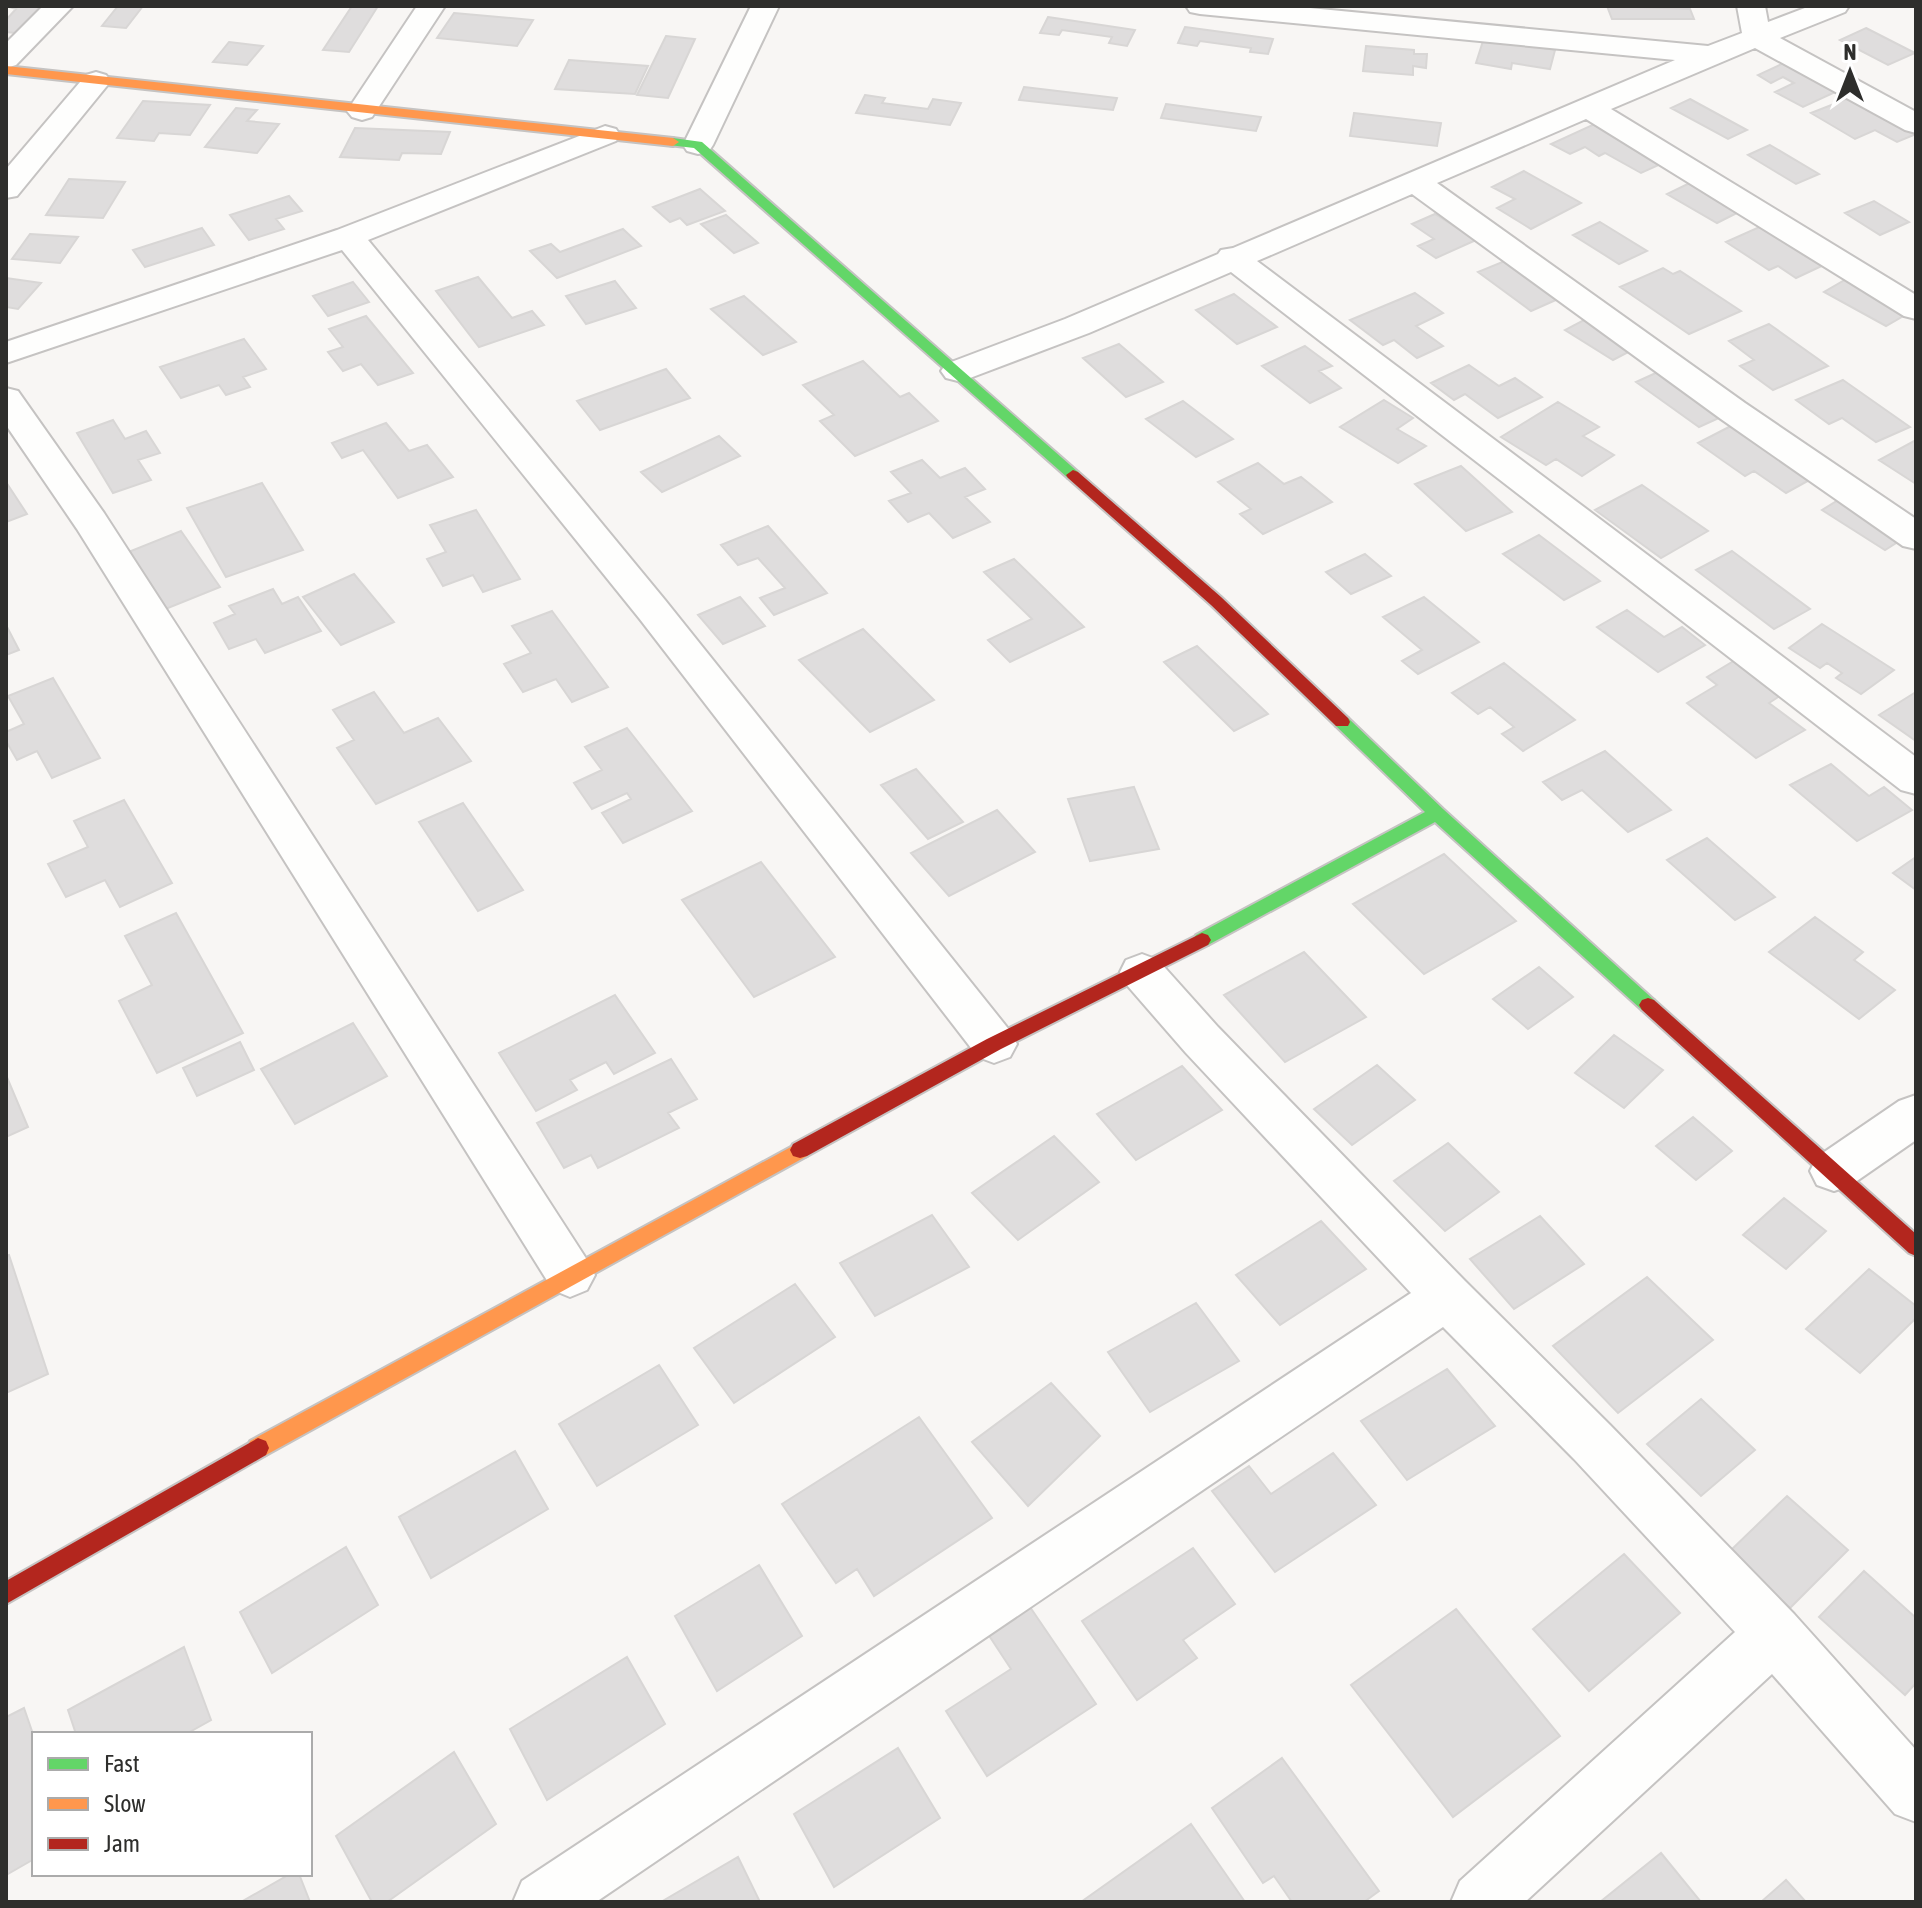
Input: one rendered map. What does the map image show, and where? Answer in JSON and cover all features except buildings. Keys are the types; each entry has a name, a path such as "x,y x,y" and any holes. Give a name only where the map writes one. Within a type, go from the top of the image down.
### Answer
{"street":[{"path":"6,59 59,6"},
{"path":"362,111 431,6"},
{"path":"698,145 765,6"},
{"path":"1200,6 1711,55"},
{"path":"1751,6 1757,37"},
{"path":"958,371 1077,326 1587,107 1835,6"},
{"path":"1757,37 1916,124"},
{"path":"6,70 362,111 698,145 1216,601 1437,813 1916,1247"},
{"path":"6,189 96,81"},
{"path":"1587,107 1916,309"},
{"path":"6,353 348,237 605,135"},
{"path":"1415,182 1733,411 1916,537"},
{"path":"348,237 652,609 994,1044"},
{"path":"1232,257 1916,779"},
{"path":"6,399 91,522 264,799 570,1275"},
{"path":"6,1593 263,1445 570,1275 994,1044 1142,972 1437,813"},
{"path":"1142,972 1202,1040 1296,1135 1447,1297 1592,1442 1774,1634 1916,1793"},
{"path":"1834,1171 1916,1115"},
{"path":"543,1902 1447,1297"},
{"path":"1481,1902 1774,1634"}],"traffic: fast":[{"path":"673,142 698,145 1073,475"},
{"path":"1342,722 1648,1005"},
{"path":"1202,940 1437,813"}],"traffic: slow":[{"path":"6,70 673,142"},
{"path":"258,1448 800,1150"}],"traffic: jam":[{"path":"1073,475 1216,601 1342,722"},
{"path":"800,1150 994,1044 1202,940"},
{"path":"1648,1005 1916,1247"},
{"path":"6,1593 258,1448"}]}
